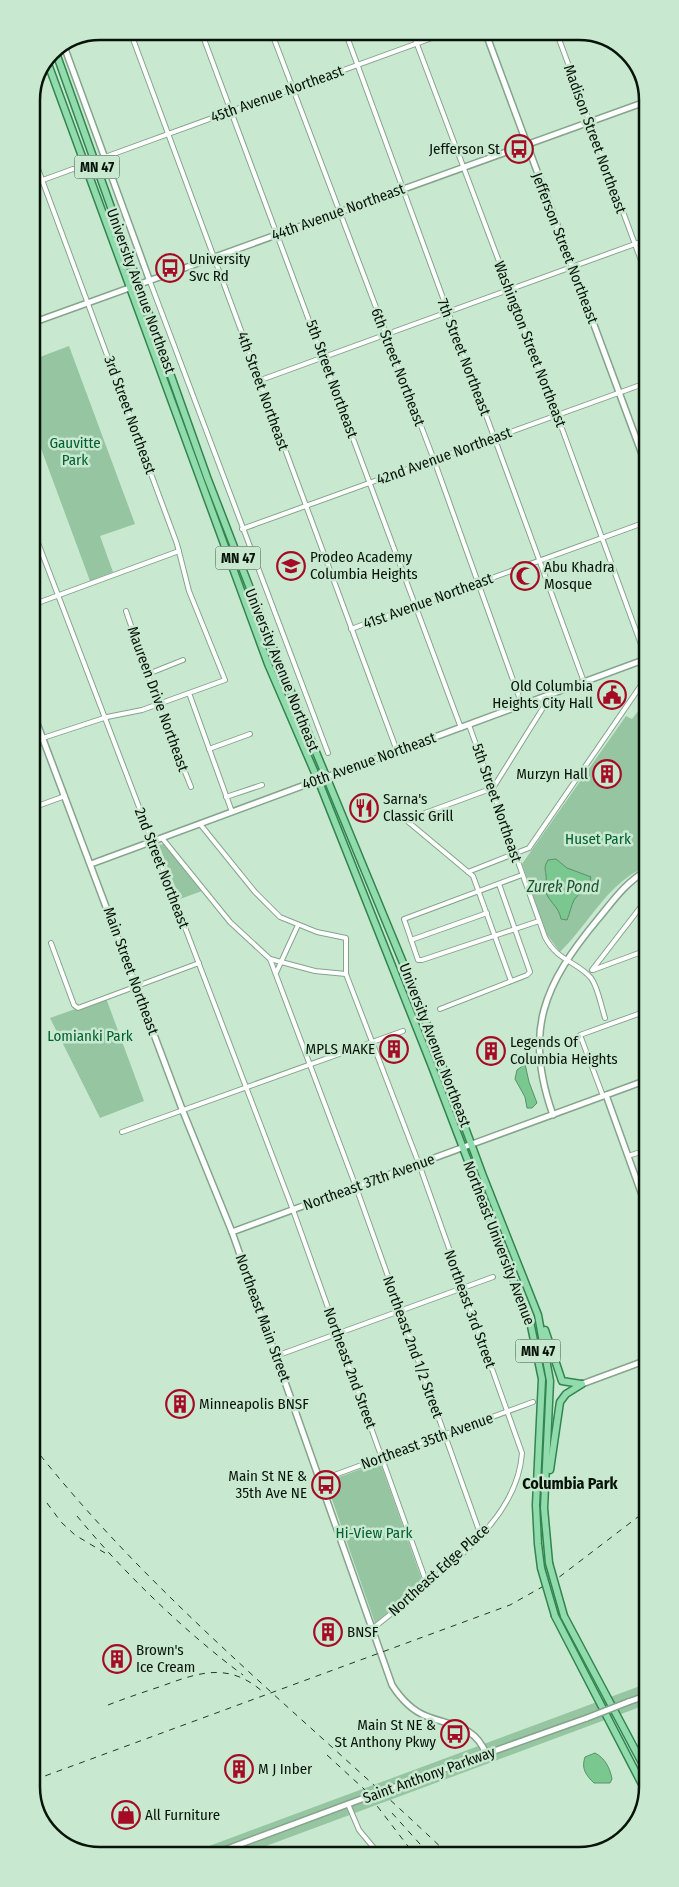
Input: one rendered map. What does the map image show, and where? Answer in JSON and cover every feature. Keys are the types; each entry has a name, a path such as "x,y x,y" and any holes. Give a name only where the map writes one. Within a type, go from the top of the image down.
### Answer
{"main road":[{"name":"University Avenue Northeast","path":"58,57 210,486 325,777 413,987 472,1144"},
{"name":"University Avenue Northeast","path":"49,67 270,670 318,780 432,1064 463,1148"},
{"name":"Northeast University Avenue","path":"472,1144 538,1315 550,1381 544,1508 549,1563 564,1616 639,1757"},
{"name":"Northeast University Avenue","path":"463,1148 529,1319 540,1361 542,1389 536,1528 541,1568 555,1616 639,1778"},
{"path":"538,1315 552,1348 562,1381 582,1384"},
{"path":"546,1488 553,1459 560,1402 566,1394 582,1384"}],"street":[{"name":"4th Street Northeast","path":"133,40 212,257 397,751"},
{"name":"5th Street Northeast","path":"205,40 461,728"},
{"name":"6th Street Northeast","path":"274,40 291,89 434,460 522,705"},
{"name":"7th Street Northeast","path":"348,40 446,312 541,560 584,682"},
{"name":"Washington Street Northeast","path":"415,40 557,415 639,640"},
{"name":"45th Avenue Northeast","path":"104,157 427,40"},
{"name":"Jefferson Street Northeast","path":"488,40 639,446"},
{"name":"Madison Street Northeast","path":"559,40 639,256"},
{"name":"University Avenue Northeast","path":"66,51 242,529 328,753"},
{"name":"44th Avenue Northeast","path":"40,320 149,279 639,104"},
{"path":"40,181 73,169"},
{"name":"3rd Street Northeast","path":"40,172 89,301 178,551 189,590 225,680 189,693"},
{"path":"258,380 508,288 639,242"},
{"name":"42nd Avenue Northeast","path":"242,529 639,385"},
{"name":"41st Avenue Northeast","path":"351,629 639,525"},
{"name":"2nd Street Northeast","path":"40,548 293,1210"},
{"path":"40,602 178,551"},
{"name":"Maureen Drive Northeast","path":"126,611 158,704 191,787"},
{"path":"148,674 183,660"},
{"name":"40th Avenue Northeast","path":"92,864 639,662"},
{"path":"468,872 529,848 639,688"},
{"path":"43,738 189,693 232,812"},
{"path":"511,981 473,876 406,820 493,788 552,694"},
{"name":"5th Street Northeast","path":"469,725 493,788 514,855 549,944 565,960 588,975"},
{"name":"Main Street Northeast","path":"40,730 92,864 182,1109 232,1232"},
{"path":"209,749 250,734"},
{"path":"226,797 262,785"},
{"path":"40,805 66,796"},
{"path":"200,824 255,892 280,917 317,932 346,938 346,974 419,1164"},
{"path":"162,838 230,922 270,958 315,971 346,974"},
{"path":"522,875 404,919 410,940 418,960 422,960 539,921"},
{"path":"553,1115 542,1079 541,1030 548,992 565,960 619,893 639,875"},
{"path":"440,1009 530,972 499,884"},
{"path":"605,1018 592,978 588,975 639,909"},
{"path":"410,940 487,913"},
{"path":"276,973 298,924"},
{"path":"51,943 74,1005 78,1008 137,988 199,963"},
{"path":"592,970 639,953"},
{"name":"Northeast 2nd 1/2 Street","path":"270,958 356,1187 481,1536"},
{"path":"639,1014 580,1035 639,1187"},
{"path":"122,1132 403,1031"},
{"name":"Northeast 37th Avenue","path":"232,1232 639,1083"},
{"path":"628,1156 639,1153"},
{"name":"Northeast 3rd Street","path":"419,1164 522,1453"},
{"name":"Northeast 2nd Street","path":"293,1210 427,1584"},
{"name":"Northeast Main Street","path":"232,1232 392,1685 404,1702 428,1717 457,1724 468,1730 478,1739 486,1754"},
{"path":"276,1356 493,1276"},
{"path":"582,1384 639,1363"},
{"name":"Northeast 35th Avenue","path":"321,1480 533,1402"},
{"name":"Northeast Edge Place","path":"373,1628 427,1584 481,1536 505,1504 519,1472 522,1453"},
{"name":"Saint Anthony Parkway","path":"232,1847 639,1698"},
{"path":"348,1804 362,1836 372,1847"}],"green space":[{"name":"Gauvitte Park","path":"69,346 135,524 100,536 113,572 90,581 40,446 40,357"},
{"name":"Huset Park","path":"639,710 639,871 610,893 560,952 545,932 522,864 626,716 632,719"},
{"path":"164,844 202,891 180,899 159,845"},
{"name":"Lomianki Park","path":"106,998 144,1101 100,1118 50,1018"},
{"name":"Hi-View Park","path":"380,1462 423,1583 375,1623 326,1482"},
{"path":"639,1686 639,1707 264,1847 207,1847"}],"water":[{"name":"Zurek Pond","path":"556,859 567,868 591,877 586,887 574,900 567,920 561,919 559,912 546,892 545,866 548,860"},
{"path":"525,1064 537,1103 532,1108 527,1108 525,1097 515,1079 517,1070"},
{"path":"595,1753 602,1758 608,1767 612,1779 610,1783 594,1783 585,1772 585,1757"}],"railway":[{"path":"40,1454 80,1502 180,1607 441,1847"},
{"path":"47,1503 61,1522 75,1535 105,1553"},
{"path":"77,1516 114,1558 177,1621 243,1675"},
{"path":"40,1778 510,1605 558,1578 639,1516"},
{"path":"108,1705 189,1677 214,1672 238,1676 263,1692"},
{"path":"327,1755 364,1789 409,1847"},
{"path":"392,1813 423,1847"}],"place":[{"name":"Jefferson St","path":"519,149"},
{"name":"University Svc Rd","path":"170,268"},
{"name":"Prodeo Academy Columbia Heights","path":"291,566"},
{"name":"Abu Khadra Mosque","path":"525,576"},
{"name":"Old Columbia Heights City Hall","path":"612,695"},
{"name":"Murzyn Hall","path":"607,774"},
{"name":"Sarna's Classic Grill","path":"364,808"},
{"name":"MPLS MAKE","path":"394,1049"},
{"name":"Legends Of Columbia Heights","path":"491,1051"},
{"name":"Minneapolis BNSF","path":"180,1404"},
{"name":"Main St NE & 35th Ave NE","path":"326,1485"},
{"name":"BNSF","path":"328,1632"},
{"name":"Brown's Ice Cream","path":"117,1659"},
{"name":"Main St NE & St Anthony Pkwy","path":"455,1734"},
{"name":"M J Inber","path":"239,1769"},
{"name":"All Furniture","path":"126,1815"}],"district":[{"name":"Columbia Park","path":"570,1483"}]}
